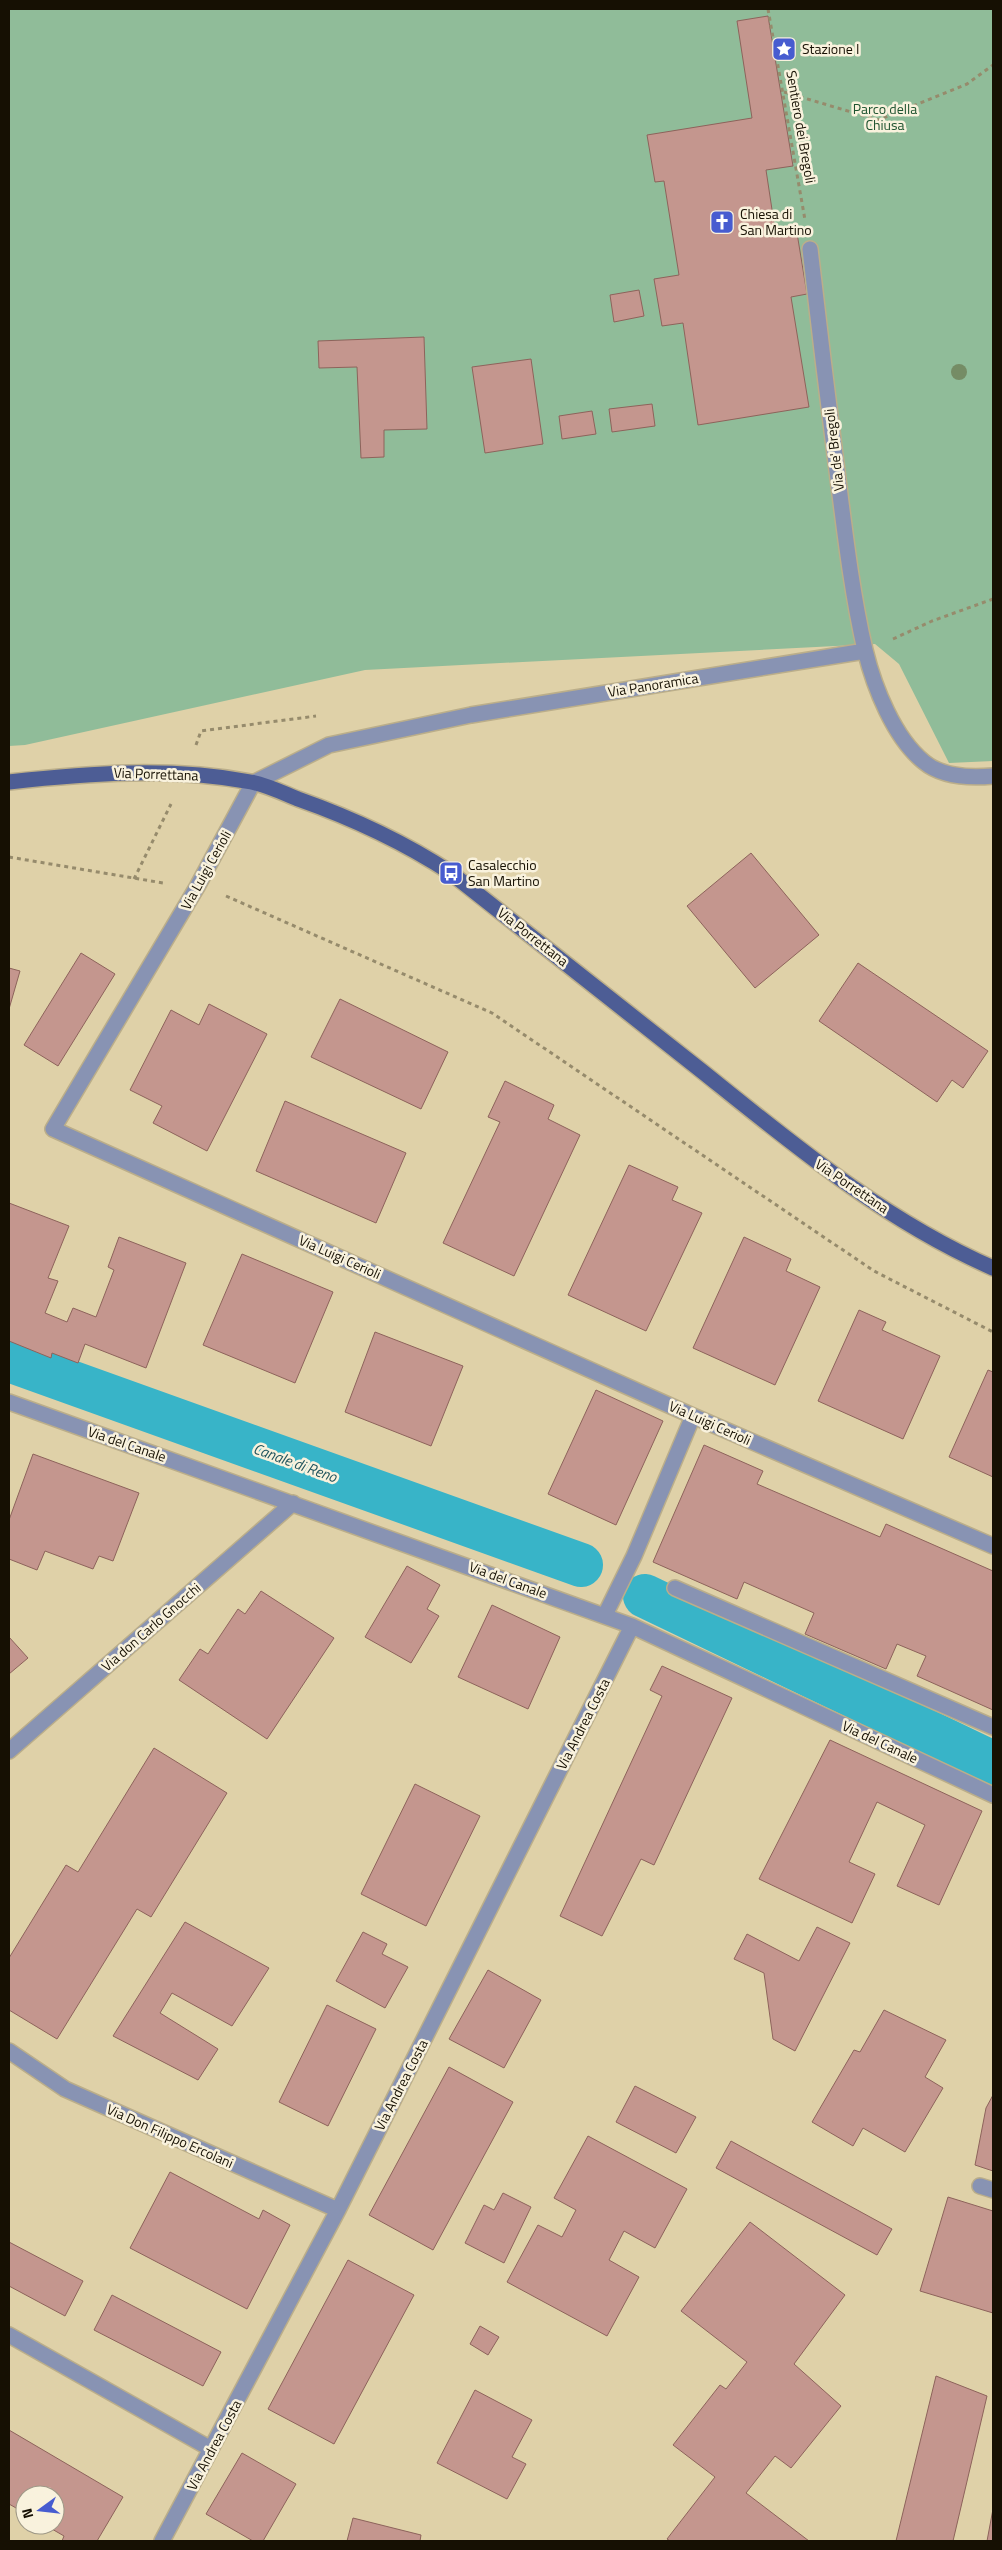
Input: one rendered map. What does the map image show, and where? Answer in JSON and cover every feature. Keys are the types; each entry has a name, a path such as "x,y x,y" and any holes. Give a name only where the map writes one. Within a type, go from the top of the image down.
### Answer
{"main road":[{"name":"Via Porrettana","path":"9,782 130,772 187,773 253,782 366,825 404,843 451,873 815,1161 895,1216 969,1257 993,1268"}],"street":[{"name":"Via de' Bregoli","path":"810,249 843,522 865,651"},
{"path":"865,651 890,717 903,740 925,763 953,775 975,778 993,776"},
{"name":"Via Panoramica","path":"253,782 330,745 471,715 865,651"},
{"name":"Via Luigi Cerioli","path":"253,782 197,887 53,1129 693,1416 993,1546"},
{"name":"Via del Canale","path":"9,1402 605,1615 993,1794"},
{"path":"605,1615 634,1556 693,1416"},
{"name":"Via don Carlo Gnocchi","path":"9,1751 293,1502"},
{"path":"675,1588 993,1727"},
{"name":"Via Andrea Costa","path":"162,2541 338,2210 632,1626"},
{"name":"Via Don Filippo Ercolani","path":"9,2051 65,2089 338,2210"},
{"path":"9,2335 211,2449"}],"path":[{"name":"Sentiero dei Bregoli","path":"768,9 784,91 810,249"},
{"path":"784,91 878,120 967,84 993,65"},
{"path":"865,651 932,621 993,599"},
{"path":"9,857 134,880 187,773"},
{"path":"197,887 237,899 492,1013 874,1271 993,1332"}],"green space":[{"name":"Parco della Chiusa","path":"9,9 993,9 993,761 949,763 899,664 875,644 365,670 25,745 9,746"}],"building":[{"name":"Chiesa di San Martino","path":"768,16 793,166 766,170 776,236 797,233 807,294 791,297 809,407 698,425 683,323 662,326 654,279 679,275 664,181 655,182 647,135 752,118 737,21"},
{"path":"639,290 644,316 614,322 610,295"},
{"path":"424,337 427,429 384,430 384,457 361,458 357,367 319,368 318,341"},
{"path":"531,359 543,444 485,453 472,367"},
{"path":"652,404 655,426 612,432 609,409"},
{"path":"592,411 596,434 562,439 559,416"},
{"path":"751,853 819,935 755,988 687,906"},
{"path":"81,953 115,974 58,1066 24,1045"},
{"path":"858,963 988,1051 963,1088 952,1080 937,1102 819,1021"},
{"path":"9,968 20,971 9,1009"},
{"path":"340,999 448,1052 421,1109 311,1057"},
{"path":"209,1004 267,1034 207,1151 153,1123 162,1106 130,1090 171,1010 199,1025"},
{"path":"505,1081 554,1105 548,1119 580,1135 514,1276 443,1243 500,1122 488,1117"},
{"path":"285,1101 406,1153 376,1223 256,1171"},
{"path":"629,1165 678,1187 672,1200 702,1213 646,1331 568,1295"},
{"path":"9,1203 69,1226 48,1278 58,1281 45,1313 67,1322 73,1308 96,1317 114,1270 108,1267 119,1237 186,1263 146,1368 85,1344 78,1363 52,1353 51,1358 9,1341"},
{"path":"744,1237 791,1259 786,1271 820,1287 775,1385 693,1348"},
{"path":"242,1254 333,1292 295,1383 203,1345"},
{"path":"859,1310 886,1322 882,1330 940,1356 903,1439 818,1401"},
{"path":"375,1332 463,1366 431,1446 345,1412"},
{"path":"988,1370 993,1372 993,1477 949,1457"},
{"path":"596,1390 663,1421 616,1525 548,1494"},
{"path":"704,1445 763,1471 757,1484 880,1537 886,1524 993,1571 993,1710 917,1676 926,1656 897,1644 886,1669 805,1634 814,1613 744,1582 737,1599 653,1562"},
{"path":"33,1454 139,1493 113,1561 99,1556 93,1569 45,1551 37,1570 9,1559 9,1520"},
{"path":"407,1566 440,1585 427,1609 439,1616 411,1663 365,1637"},
{"path":"261,1591 334,1638 267,1739 179,1680 200,1649 208,1654 238,1609 245,1614"},
{"path":"492,1605 560,1637 528,1709 458,1677"},
{"path":"9,1637 28,1658 9,1674"},
{"path":"662,1666 732,1698 654,1865 641,1859 602,1936 560,1916 662,1696 650,1690"},
{"path":"830,1740 982,1811 939,1905 897,1886 925,1825 877,1802 849,1862 875,1874 852,1923 759,1879"},
{"path":"154,1748 227,1793 151,1917 137,1909 57,2039 9,2010 9,1958 66,1865 78,1872"},
{"path":"415,1784 480,1816 426,1926 361,1894"},
{"path":"185,1922 269,1968 232,2026 172,1993 160,2013 218,2049 198,2080 113,2036"},
{"path":"817,1927 850,1943 795,2051 773,2039 764,1973 734,1959 747,1934 799,1961"},
{"path":"363,1932 387,1944 382,1954 408,1967 385,2008 336,1981"},
{"path":"488,1970 541,2000 504,2068 449,2039"},
{"path":"327,2005 376,2029 328,2126 279,2102"},
{"path":"884,2010 946,2040 925,2077 943,2088 905,2152 863,2128 853,2146 812,2122 854,2050 860,2052"},
{"path":"449,2067 513,2102 433,2250 369,2215"},
{"path":"635,2086 696,2117 676,2153 616,2122"},
{"path":"993,2095 993,2171 975,2165 986,2108"},
{"path":"588,2136 687,2189 655,2248 624,2231 609,2260 639,2277 607,2336 507,2282 538,2225 562,2237 576,2210 554,2198"},
{"path":"731,2141 892,2229 877,2255 716,2168"},
{"path":"170,2172 259,2219 263,2210 290,2225 247,2309 130,2248"},
{"path":"503,2193 531,2207 504,2263 465,2243 484,2205 494,2210"},
{"path":"948,2197 993,2211 993,2313 920,2291"},
{"path":"750,2222 845,2295 794,2364 841,2406 791,2468 775,2456 746,2493 809,2541 670,2541 667,2539 715,2477 673,2445 720,2385 726,2389 747,2362 681,2311"},
{"path":"9,2242 83,2281 65,2316 9,2286"},
{"path":"348,2260 414,2295 334,2444 268,2409"},
{"path":"112,2295 221,2352 203,2386 94,2330"},
{"path":"480,2326 499,2337 488,2355 470,2344"},
{"path":"936,2376 987,2396 953,2541 896,2541"},
{"path":"475,2390 532,2420 512,2457 526,2464 507,2499 437,2463"},
{"path":"9,2430 123,2497 97,2541 62,2541 64,2536 62,2535 65,2535 65,2485 15,2485 15,2507 9,2504"},
{"path":"242,2453 296,2484 263,2541 253,2541 206,2514"},
{"path":"993,2509 993,2541 987,2541"},
{"path":"353,2518 421,2535 420,2541 347,2541"}],"waterway":[{"name":"Canale di Reno","path":"9,1360 581,1565"},
{"path":"645,1596 993,1763"}],"place":[{"name":"Stazione I","path":"784,49"},
{"name":"Chiesa di San Martino","path":"722,222"},
{"name":"Casalecchio San Martino","path":"451,873"}]}
